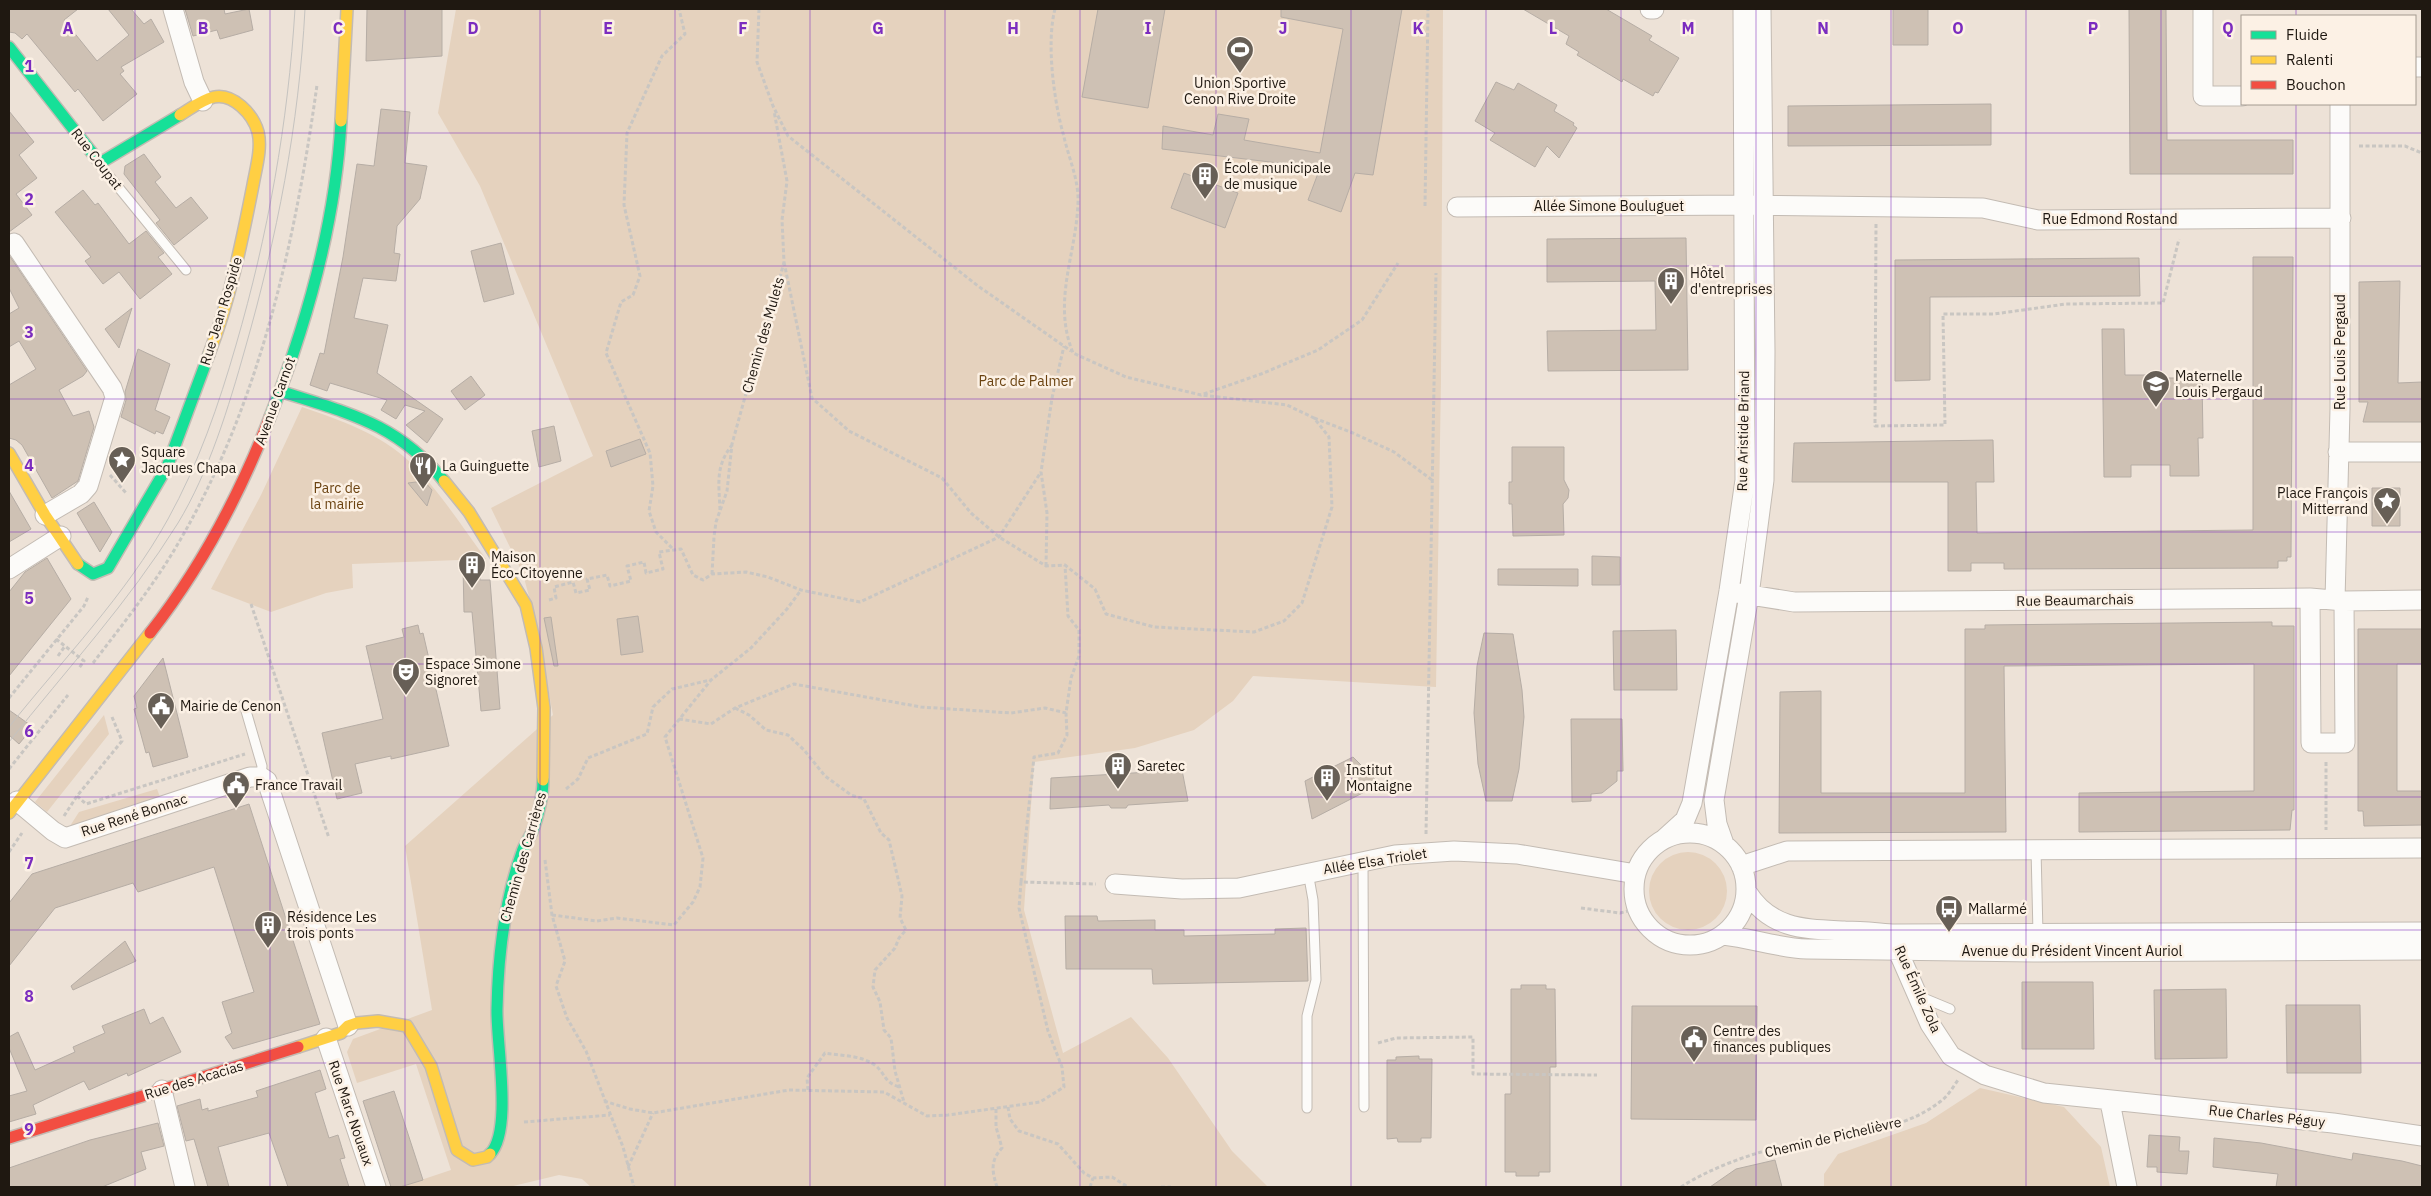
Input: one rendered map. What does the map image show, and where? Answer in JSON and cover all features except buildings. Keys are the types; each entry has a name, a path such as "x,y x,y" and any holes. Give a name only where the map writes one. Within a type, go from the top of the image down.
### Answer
{"street":[{"path":"173,9 194,82 204,101"},
{"name":"Avenue Carnot","path":"13,807 166,612 212,540 251,465 280,390 307,308 329,222 338,162 347,9"},
{"name":"Rue Aristide Briand","path":"1724,844 1717,824 1714,800 1749,595 1764,480 1765,351 1753,205 1743,9"},
{"name":"Rue Aristide Briand","path":"1664,839 1685,820 1692,803 1729,591 1745,480 1761,9"},
{"path":"2203,9 2203,96 2241,96"},
{"name":"Rue Coupat","path":"9,47 100,163"},
{"name":"Rue Jean Rospide","path":"93,574 102,574 108,568 143,512 167,467 218,331 246,220 258,156 258,133 252,118 242,107 226,98 215,97 204,101 100,163"},
{"name":"Rue Louis Pergaud","path":"2326,744 2345,743 2339,600 2340,105"},
{"name":"Rue Edmond Rostand","path":"1753,205 1983,208 2038,220 2341,218"},
{"name":"Allée Simone Bouluguet","path":"1456,207 1753,205"},
{"path":"14,243 112,388 115,397 88,486 81,494 46,515"},
{"name":"Chemin des Carrières","path":"280,390 366,419 406,445 434,470 469,512 526,605 536,648 544,708 543,786 533,830 522,851 504,918 497,1010 502,1088 501,1123 496,1148 487,1157 473,1160 457,1150 432,1066 407,1026 378,1021"},
{"path":"2338,452 2422,452"},
{"path":"9,453 79,565 86,572 93,574"},
{"path":"9,568 61,536"},
{"name":"Rue Beaumarchais","path":"1729,591 1794,602 2310,598 2422,600"},
{"path":"2310,598 2311,743 2326,744"},
{"name":"Rue René Bonnac","path":"53,831 65,838 250,777 261,777"},
{"path":"261,777 270,786 348,1026"},
{"path":"13,807 53,831"},
{"path":"1695,833 1710,836 1724,844 1737,857 1745,874 1747,892 1744,909 1735,924 1723,935 1708,943 1690,946 1673,944 1658,936 1645,924 1637,909 1633,891 1636,874 1642,860 1651,848 1664,839 1679,834 1695,833"},
{"path":"1741,866 1787,851 2422,848"},
{"name":"Allée Elsa Triolet","path":"1115,884 1182,889 1239,888 1363,862 1426,852 1454,851 1517,854 1636,874"},
{"name":"Avenue du Président Vincent Auriol","path":"1747,892 1756,906 1784,924 1897,942"},
{"name":"Avenue du Président Vincent Auriol","path":"2038,942 2422,932"},
{"name":"Avenue du Président Vincent Auriol","path":"1723,935 1743,937 1785,948 1897,942 2038,942 2422,950"},
{"name":"Rue Émile Zola","path":"1897,942 1930,1024 1951,1056 1985,1075 2044,1093 2110,1102"},
{"name":"Rue des Acacias","path":"9,1138 326,1038 341,1033 348,1026 357,1023 378,1021"},
{"name":"Rue Marc Nouaux","path":"326,1038 376,1187"},
{"path":"162,1090 186,1187"},
{"path":"2110,1102 2127,1187"},
{"name":"Rue Charles Péguy","path":"2110,1102 2313,1121 2422,1136"}],"lane":[{"name":"Rue Coupat","path":"100,163 186,270"},
{"path":"244,704 262,766 261,777"},
{"path":"2036,849 2038,942"},
{"path":"1363,862 1364,1107"},
{"path":"1307,1108 1307,1016 1316,980 1313,900 1308,872"},
{"path":"1918,996 1950,1009"}],"path":[{"path":"672,549 656,532 649,511 653,486 650,453 606,352 621,302 633,295 640,276 624,205 628,134 662,56 685,34 679,9"},
{"path":"759,9 757,62 773,106 788,136 978,286 1073,353 1126,377 1201,395 1287,405 1394,452 1433,480"},
{"path":"1056,9 1052,20 1054,88 1064,138 1073,165 1078,202 1064,294 1065,334 1073,353"},
{"path":"1425,206 1428,9"},
{"name":"Chemin des Mulets","path":"712,574 714,537 727,491 732,444 753,368 766,335 784,262 782,220 788,181 773,106"},
{"path":"2341,146 2405,146 2422,153"},
{"path":"1876,206 1875,426 1944,425 1943,314 1994,314 2066,304 2163,303 2181,232 2181,219"},
{"path":"784,262 812,398 849,431 942,478 971,513 1000,537 1046,566 1065,565 1095,589 1106,614 1154,627 1254,632 1284,621 1302,603 1332,507 1329,437 1314,418"},
{"path":"1201,395 1261,374 1318,350 1362,320 1398,262"},
{"path":"1426,852 1436,273"},
{"path":"1046,566 1047,514 1040,472 1052,398 1064,346"},
{"name":"Chemin des Mulets","path":"720,514 719,479 722,457 732,444"},
{"path":"96,459 143,512"},
{"path":"526,605 556,598 554,587 573,582 576,593 590,590 587,579 607,574 610,586 631,581 627,566 644,562 646,573 664,569 659,552 672,549 681,549 693,575 703,580 712,574 746,572 768,577 801,590 860,602 1000,537 1040,472"},
{"path":"604,1101 630,1109 653,1113 789,1090 884,1092 927,1116 996,1109 1040,1102 1064,1087 1062,1067 1048,1031 1019,908 1034,757 1058,753 1067,735 1066,713 1071,678 1079,656 1079,630 1068,616 1065,565"},
{"path":"9,698 84,606 92,589 93,574"},
{"path":"552,916 597,921 617,918 674,925 692,902 700,887 704,858 665,737 711,680 751,648 787,610 801,590"},
{"path":"251,604 329,838"},
{"path":"56,639 84,661 79,668"},
{"path":"58,656 66,646"},
{"path":"565,790 578,780 588,758 647,734 653,707 672,689 711,680"},
{"path":"678,719 711,724 735,708 794,684 921,707 1011,713 1045,708 1066,713"},
{"path":"735,708 749,716 766,730 788,735 804,750 825,776 851,794 864,799 882,832 889,840 902,896 900,918 906,930 899,938 895,948 875,970 873,987 880,1002 884,1030 891,1038 895,1071 904,1102"},
{"path":"53,831 77,796 122,741 111,714"},
{"path":"2326,744 2326,848"},
{"path":"77,796 86,804 258,750"},
{"path":"533,830 543,842 552,916 565,961 556,986 567,1018 586,1051 623,1147 634,1187"},
{"path":"1021,882 1115,884"},
{"path":"1581,908 1620,913 1637,909"},
{"path":"1364,1047 1396,1038 1474,1037 1473,1074 1596,1075"},
{"path":"808,1090 806,1078 825,1053 866,1060 877,1066 888,1083 900,1088"},
{"name":"Chemin de Pichelièvre","path":"1681,1187 1741,1159 1786,1145 1855,1134 1912,1119 1943,1100 1970,1066"},
{"path":"1008,1107 1010,1119 1019,1131 1058,1144 1068,1153 1077,1167 1093,1178 1112,1177 1128,1187"},
{"path":"996,1109 996,1127 1002,1148 996,1155 991,1168 996,1187"},
{"path":"628,1166 653,1113"},
{"path":"525,1122 610,1115"},
{"path":"1090,1187 1093,1178"},
{"path":"1161,1187 1171,1187"}],"green space":[{"name":"Parc de Palmer","path":"456,9 1443,9 1441,380 1436,687 1253,676 1233,701 1194,730 1135,748 1034,762 1024,910 1063,1053 1131,1017 1168,1058 1232,1151 1268,1187 591,1187 582,1179 559,1175 509,1187 400,1187 451,1170 416,1064 357,1083 347,1052 353,1039 432,1010 405,846 553,715 535,619 523,574 491,508 593,456 480,186 438,113"},
{"name":"Parc de la mairie","path":"302,407 359,429 399,452 431,484 486,559 352,564 353,588 326,593 271,612 211,589 261,495"},
{"path":"104,715 109,734 47,812 35,802"},
{"path":"157,789 160,797 70,826 79,812"},
{"path":"1680,852 1696,852 1710,858 1721,869 1727,883 1727,899 1721,913 1710,924 1696,930 1680,930 1666,924 1655,913 1649,899 1649,883 1655,869 1666,858"},
{"path":"1980,1088 2064,1107 2101,1147 2110,1187 1824,1187 1824,1174 1838,1154 1926,1123"}],"tram line":[{"path":"9,727 93,626 133,574 168,519 198,456 215,412 236,345 258,262 282,136 295,9"},
{"path":"9,742 118,608 159,552 189,503 209,461 239,371 257,307 276,223 285,180 298,95 305,9"}],"traffic: fast":[{"path":"9,47 100,163 180,115"},
{"path":"270,417 296,345 318,272 333,197 341,121"},
{"path":"78,564 93,574 108,568 167,467 209,354"},
{"path":"280,391 370,422 408,446 426,461 444,481"},
{"path":"490,1154 497,1143 501,1126 502,1085 497,1009 503,929 516,871 538,813 543,780"}],"traffic: slow":[{"path":"341,121 347,9"},
{"path":"180,115 209,98 228,98 241,106 252,118 259,138 257,165 240,249 223,313 209,354"},
{"path":"9,453 45,515 78,564"},
{"path":"444,481 469,512 526,605 536,648 544,708 543,780"},
{"path":"9,813 150,633"},
{"path":"298,1047 341,1033 348,1026 357,1023 378,1021 407,1026 431,1066 457,1150 473,1160 487,1157 490,1154"}],"traffic: jam":[{"path":"150,633 186,583 218,530 246,474 270,417"},
{"path":"9,1138 298,1047"}],"place":[{"name":"Union Sportive Cenon Rive Droite","path":"1240,74"},
{"name":"École municipale de musique","path":"1205,200"},
{"name":"Hôtel d'entreprises","path":"1671,305"},
{"name":"Maternelle Louis Pergaud","path":"2156,408"},
{"name":"Square Jacques Chapa","path":"122,484"},
{"name":"La Guinguette","path":"423,490"},
{"name":"Place François Mitterrand","path":"2387,525"},
{"name":"Maison Éco-Citoyenne","path":"472,589"},
{"name":"Espace Simone Signoret","path":"406,696"},
{"name":"Mairie de Cenon","path":"161,730"},
{"name":"Saretec","path":"1118,790"},
{"name":"Institut Montaigne","path":"1327,802"},
{"name":"France Travail","path":"236,809"},
{"name":"Mallarmé","path":"1949,933"},
{"name":"Résidence Les trois ponts","path":"268,949"},
{"name":"Centre des finances publiques","path":"1694,1063"}]}
